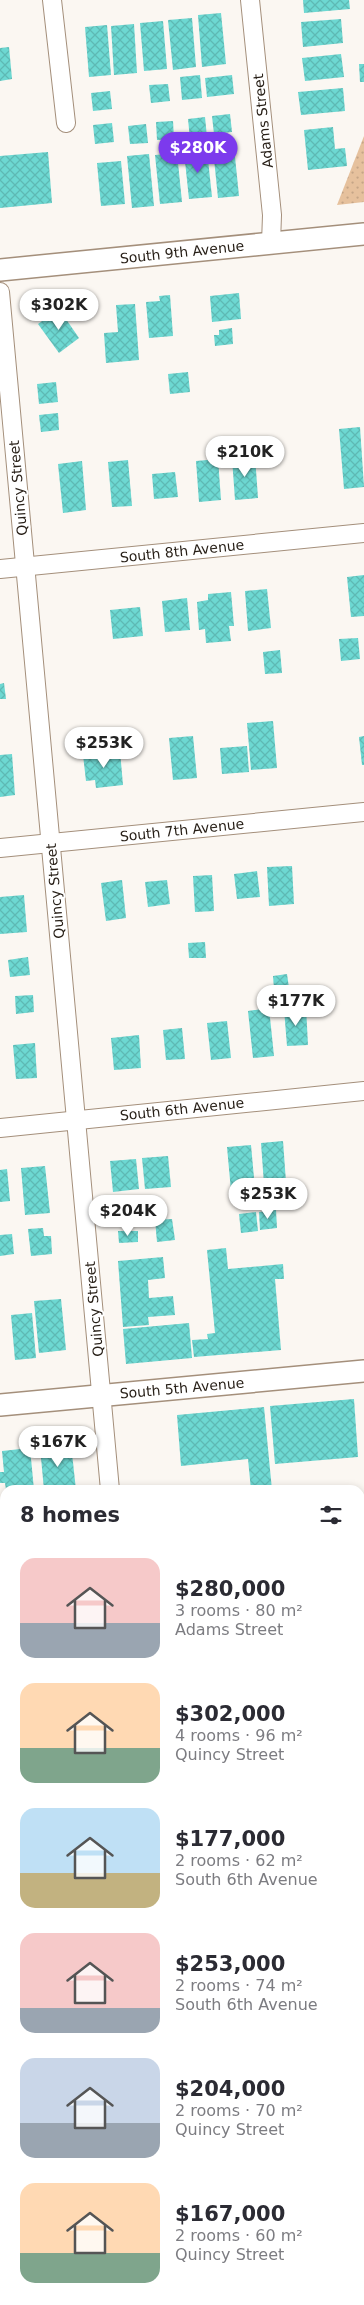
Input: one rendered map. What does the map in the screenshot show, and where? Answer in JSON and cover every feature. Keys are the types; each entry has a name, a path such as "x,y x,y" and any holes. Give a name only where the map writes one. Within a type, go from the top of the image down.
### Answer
{"street":[{"path":"52,0 66,123"},
{"name":"Adams Street","path":"250,0 272,215 270,243"},
{"name":"South 9th Avenue","path":"0,270 364,234"},
{"name":"Quincy Street","path":"0,292 110,1485"},
{"name":"South 8th Avenue","path":"0,568 364,533"},
{"name":"South 7th Avenue","path":"0,848 364,812"},
{"name":"South 6th Avenue","path":"0,1128 364,1091"},
{"name":"South 5th Avenue","path":"0,1405 364,1371"}],"shaded area":[{"path":"364,136 364,202 337,205"}],"building":[{"path":"303,0 349,0 350,9 304,13"},
{"path":"221,13 226,64 202,67 198,15"},
{"path":"192,18 196,67 173,70 168,20"},
{"path":"341,19 343,43 303,47 301,22"},
{"path":"163,21 167,69 144,71 140,23"},
{"path":"134,24 137,73 114,75 111,26"},
{"path":"107,25 111,75 89,77 85,27"},
{"path":"9,47 12,79 0,81 0,48"},
{"path":"341,54 344,77 305,81 302,58"},
{"path":"359,64 364,64 364,82 360,82"},
{"path":"200,75 202,98 182,100 180,77"},
{"path":"232,75 234,94 207,97 205,78"},
{"path":"168,84 170,101 151,103 149,85"},
{"path":"343,88 345,111 301,115 298,92"},
{"path":"110,91 112,109 93,111 91,93"},
{"path":"230,114 232,132 214,134 212,116"},
{"path":"205,117 207,137 190,139 188,119"},
{"path":"173,121 174,139 157,140 156,122"},
{"path":"112,123 114,142 95,144 93,125"},
{"path":"146,124 148,143 130,144 128,126"},
{"path":"333,127 335,149 345,148 347,166 308,170 304,130"},
{"path":"234,147 239,196 218,198 213,149"},
{"path":"207,150 212,197 189,199 184,152"},
{"path":"48,152 52,203 0,208 0,156"},
{"path":"177,153 182,202 160,204 155,155"},
{"path":"149,154 154,206 132,208 127,156"},
{"path":"121,161 125,204 101,206 97,163"},
{"path":"239,293 241,319 212,322 210,296"},
{"path":"170,295 173,336 149,338 146,302 160,301 159,296"},
{"path":"135,304 139,360 106,363 104,333 118,332 116,305"},
{"path":"59,309 79,338 59,353 38,324"},
{"path":"232,328 233,344 215,346 214,335 219,335 219,330"},
{"path":"188,372 190,392 170,394 168,374"},
{"path":"56,382 58,402 39,404 37,384"},
{"path":"58,413 59,430 41,432 39,415"},
{"path":"360,427 364,487 344,489 339,429"},
{"path":"255,456 258,498 235,500 232,458"},
{"path":"218,459 221,500 199,502 196,461"},
{"path":"128,460 132,506 112,507 108,462"},
{"path":"82,461 86,510 63,513 58,464"},
{"path":"175,472 178,497 154,499 152,474"},
{"path":"364,575 364,616 351,617 347,577"},
{"path":"267,589 271,628 248,631 245,591"},
{"path":"231,592 234,626 229,626 231,641 206,643 205,629 199,630 197,602 208,600 208,594"},
{"path":"187,598 190,630 165,632 162,601"},
{"path":"140,607 143,636 113,639 110,610"},
{"path":"358,638 360,659 341,661 339,639"},
{"path":"280,650 282,673 265,674 263,652"},
{"path":"4,683 6,699 0,699 0,684"},
{"path":"273,721 277,768 251,770 247,723"},
{"path":"193,736 197,778 173,780 169,738"},
{"path":"364,736 364,765 362,765 359,737"},
{"path":"247,746 249,772 222,774 220,748"},
{"path":"120,751 123,785 96,788 95,780 86,781 83,755"},
{"path":"12,754 15,795 0,797 0,755"},
{"path":"292,866 294,904 269,906 267,867"},
{"path":"257,871 260,897 237,899 234,874"},
{"path":"212,875 214,911 195,912 193,876"},
{"path":"122,880 126,918 106,921 101,883"},
{"path":"167,880 170,904 148,907 145,882"},
{"path":"24,895 27,932 0,934 0,897"},
{"path":"205,942 206,958 189,958 188,943"},
{"path":"28,957 30,975 10,977 8,960"},
{"path":"287,974 289,988 274,989 273,976"},
{"path":"33,995 34,1012 16,1014 15,996"},
{"path":"306,1007 308,1045 287,1046 284,1009"},
{"path":"269,1008 274,1056 253,1058 248,1011"},
{"path":"227,1021 231,1058 211,1060 207,1023"},
{"path":"182,1028 185,1059 166,1060 163,1030"},
{"path":"139,1035 141,1068 114,1070 111,1038"},
{"path":"35,1043 37,1078 16,1079 13,1045"},
{"path":"283,1141 286,1182 264,1184 261,1143"},
{"path":"251,1145 255,1189 231,1191 227,1147"},
{"path":"168,1156 171,1187 145,1189 142,1158"},
{"path":"136,1159 139,1189 113,1192 110,1161"},
{"path":"45,1166 50,1213 25,1215 21,1168"},
{"path":"7,1169 10,1201 0,1202 0,1170"},
{"path":"276,1210 277,1228 260,1230 259,1212"},
{"path":"256,1212 258,1231 241,1233 239,1214"},
{"path":"172,1219 175,1240 157,1242 155,1220"},
{"path":"43,1228 44,1236 51,1236 52,1254 31,1256 28,1229"},
{"path":"118,1231 138,1231 138,1242 119,1243"},
{"path":"12,1234 14,1254 0,1256 0,1235"},
{"path":"226,1248 228,1269 283,1264 284,1279 275,1279 281,1350 194,1357 192,1340 208,1339 207,1334 215,1333 207,1250"},
{"path":"163,1257 165,1278 148,1280 149,1298 173,1296 175,1315 148,1317 149,1325 123,1327 118,1261"},
{"path":"61,1299 66,1350 39,1353 34,1301"},
{"path":"32,1313 36,1358 15,1360 11,1315"},
{"path":"189,1323 192,1358 126,1364 123,1329"},
{"path":"354,1399 358,1457 275,1464 270,1406"},
{"path":"264,1407 272,1485 251,1485 248,1459 181,1466 177,1415"},
{"path":"71,1444 75,1485 44,1485 40,1447"},
{"path":"30,1448 34,1485 5,1485 5,1483 0,1483 0,1472 4,1472 2,1451"}]}
